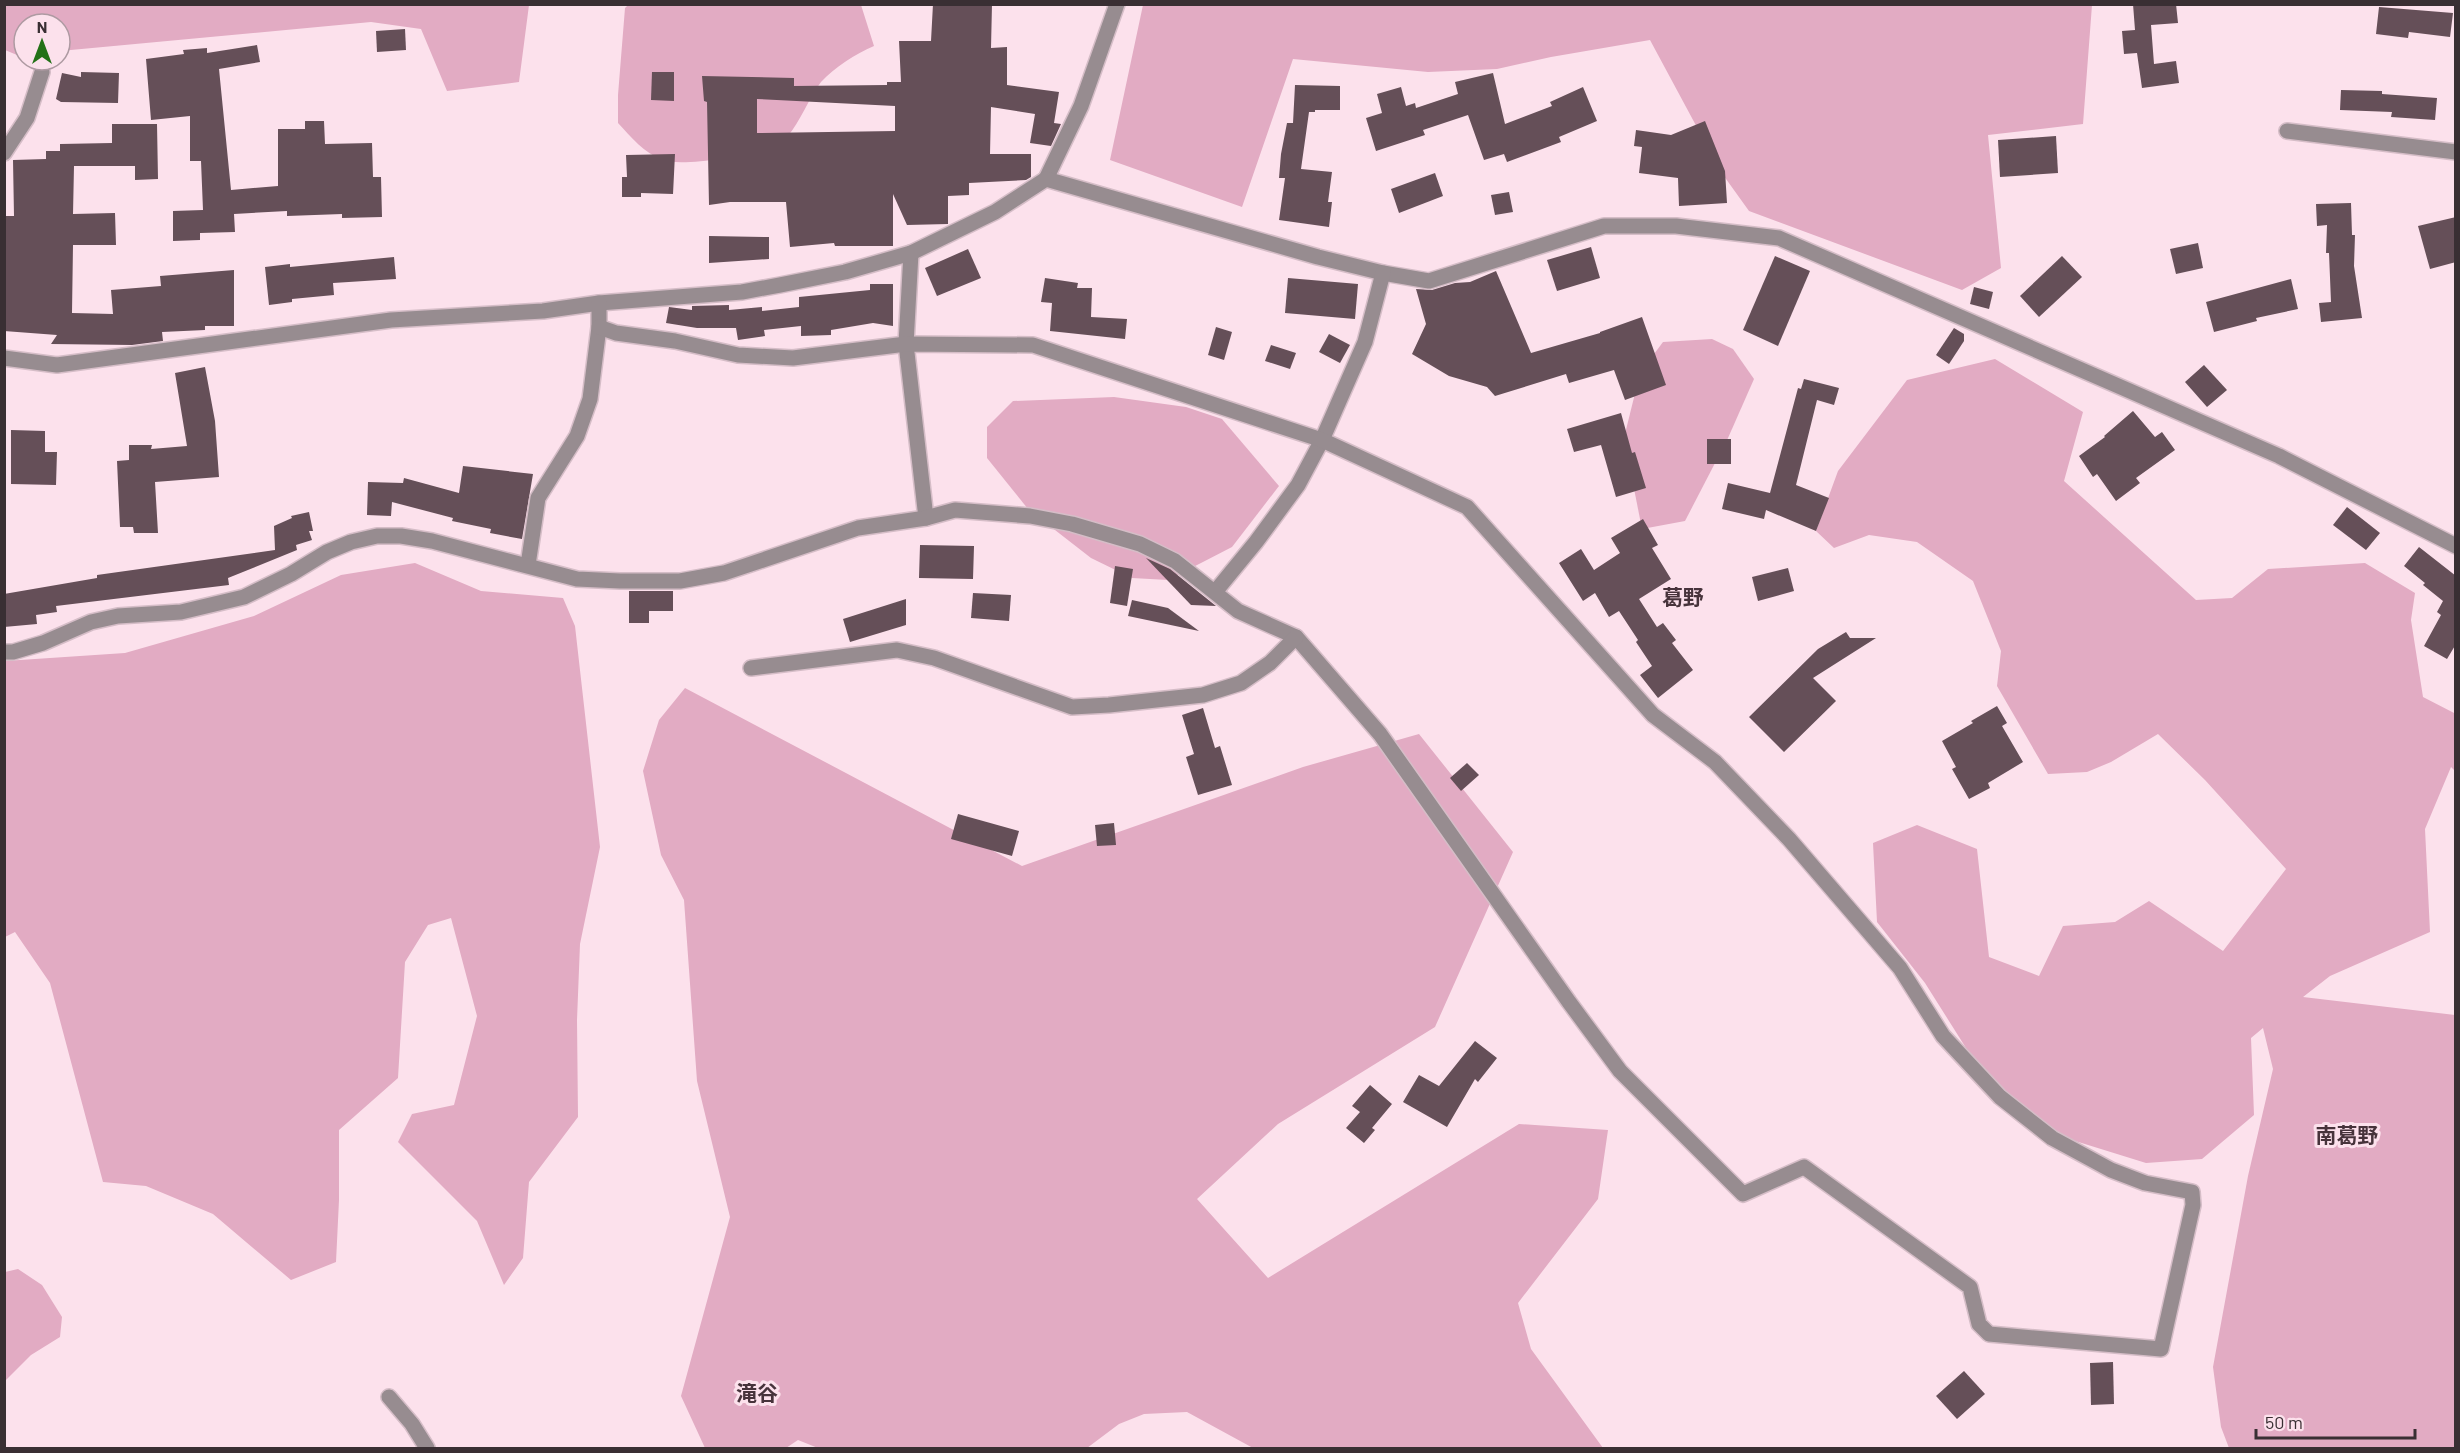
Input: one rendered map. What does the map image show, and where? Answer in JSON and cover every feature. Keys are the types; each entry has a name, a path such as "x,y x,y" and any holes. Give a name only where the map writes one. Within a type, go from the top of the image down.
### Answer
{"street":[{"path":"4,358 57,365 391,320 543,311 600,303 742,292 845,272 911,253 995,212 1046,179 1081,106 1117,4"},
{"path":"4,153 27,118 42,72"},
{"path":"2287,131 2456,152"},
{"path":"1046,179 1307,254 1383,273 1429,281 1604,226 1676,226 1779,238 2279,456 2456,546"},
{"path":"911,253 906,344 927,518"},
{"path":"1215,592 1291,495 1322,440 1365,342 1383,273"},
{"path":"528,565 538,498 577,436 590,399 600,327 600,303"},
{"path":"4,652 13,652 43,643 91,622 118,616 181,612 244,597 291,574 327,552 351,542 377,537 401,536 432,541 577,579 680,581 724,573 858,528 927,518 955,510 990,511 1072,524 1140,544 1175,561 1238,611 1296,637 1380,734 1562,993 1620,1071 1743,1194 1804,1167 1970,1287 1979,1324 1989,1334 2162,1349 2193,1205 2192,1192 2145,1184 2111,1170 2052,1138 2000,1097 1943,1036 1900,968 1789,839 1715,762 1653,716 1467,507 1322,440 1033,345 906,344 794,358 738,355 675,341 616,333 600,327"},
{"path":"751,668 897,650 934,658 1072,707 1109,705 1203,695 1241,683 1270,663 1296,637"},
{"path":"389,1397 412,1424 427,1449"}],"shaded area":[{"path":"5,4 529,4 519,82 447,91 421,29 371,22 72,50 72,12 12,12 12,53 5,50"},
{"path":"628,5 861,5 874,46 846,61 821,82 792,131 778,143 727,157 674,162 663,160 650,153 618,123 625,8"},
{"path":"1143,5 2092,5 2083,124 1988,135 2001,268 1962,290 1749,211 1721,172 1650,40 1497,69 1428,72 1293,59 1242,207 1110,160"},
{"path":"1712,339 1733,349 1754,379 1728,438 1685,521 1642,529 1624,438 1640,373 1663,342"},
{"path":"1995,359 2083,412 2064,481 2196,600 2232,598 2268,569 2365,563 2415,593 2411,620 2423,697 2456,714 2455,771 2451,767 2425,829 2430,932 2330,976 2303,997 2455,1015 2455,1448 2229,1448 2221,1427 2213,1367 2248,1176 2273,1069 2263,1028 2251,1038 2254,1115 2202,1159 2146,1163 2043,1131 1978,1067 1925,983 1877,922 1873,843 1917,825 1977,849 1989,957 2039,976 2063,926 2115,922 2149,901 2223,951 2286,869 2205,780 2158,734 2111,762 2087,772 2048,774 1997,686 2001,651 1973,581 1917,542 1869,535 1834,548 1816,531 1838,471 1907,380"},
{"path":"1114,397 1186,407 1222,419 1279,486 1232,547 1168,580 1132,578 1091,558 1028,509 987,458 987,427 1013,401"},
{"path":"415,563 481,591 563,598 575,626 600,847 580,944 577,1020 578,1117 529,1182 523,1258 504,1285 477,1221 398,1142 412,1114 454,1105 477,1016 451,918 428,925 405,962 398,1078 339,1130 336,1262 291,1280 213,1214 146,1186 103,1182 50,983 15,932 5,937 5,661 125,653 254,616 341,575"},
{"path":"685,688 1022,866 1303,767 1419,734 1513,852 1435,1027 1278,1124 1197,1199 1268,1278 1519,1124 1608,1130 1598,1199 1518,1303 1531,1349 1603,1448 1253,1448 1187,1412 1144,1414 1119,1424 1087,1448 818,1448 798,1440 786,1448 705,1448 681,1396 730,1217 697,1081 684,900 661,855 643,771 659,720"},
{"path":"18,1269 42,1285 62,1317 60,1337 31,1355 5,1381 5,1272"}],"building":[{"path":"933,4 992,4 991,48 1007,47 1007,85 1059,92 1054,123 1061,124 1051,146 1030,143 1035,114 991,107 990,154 1031,154 1031,177 1026,180 969,183 969,195 948,196 948,224 907,225 893,194 893,246 835,246 834,243 790,247 786,202 730,202 709,205 707,102 704,101 702,76 794,78 794,86 887,85 887,82 901,82 899,41 931,41","holes":["757,99 895,106 895,131 757,133"]},
{"path":"2133,4 2176,4 2178,23 2151,25 2154,64 2176,61 2179,83 2142,88 2137,53 2124,54 2122,31 2135,30"},
{"path":"2379,7 2453,13 2450,37 2409,32 2408,38 2376,34"},
{"path":"405,29 406,50 377,52 376,31"},
{"path":"257,45 260,62 219,69 231,190 278,186 278,129 305,129 305,121 324,121 325,144 372,143 373,177 381,177 382,217 342,218 342,214 287,216 287,211 234,214 235,232 200,233 200,240 173,241 173,211 203,210 201,161 190,161 190,116 151,120 146,59 184,54 183,50 207,48 207,53"},
{"path":"81,72 119,73 118,103 61,102 56,99 62,73 81,77"},
{"path":"652,72 674,72 674,101 651,100"},
{"path":"1493,73 1505,124 1552,106 1550,102 1583,87 1597,121 1559,137 1561,142 1507,162 1504,154 1484,160 1468,115 1423,130 1425,135 1376,151 1366,118 1382,113 1377,94 1401,87 1406,106 1415,103 1416,108 1458,94 1455,82"},
{"path":"1295,85 1340,86 1340,110 1309,112 1301,169 1332,172 1328,202 1332,202 1329,227 1279,220 1285,178 1279,178 1281,154 1287,123 1293,123"},
{"path":"2341,90 2382,91 2382,94 2437,98 2435,120 2391,117 2392,112 2340,110"},
{"path":"1705,121 1725,171 1727,203 1679,206 1678,178 1639,173 1642,147 1634,146 1636,130 1671,135"},
{"path":"112,124 157,124 158,179 135,180 135,166 74,166 73,214 115,213 116,245 73,245 72,313 113,314 111,290 161,286 160,276 234,270 234,326 205,326 205,330 162,332 163,341 132,345 51,344 57,335 4,331 4,216 14,216 13,160 46,159 46,151 60,151 60,144 112,143"},
{"path":"2056,136 2058,173 2000,177 1998,140"},
{"path":"675,154 673,194 641,193 641,197 622,197 622,177 627,177 626,155"},
{"path":"1435,173 1443,196 1399,213 1391,189"},
{"path":"1509,192 1513,212 1495,215 1491,195"},
{"path":"2351,203 2352,235 2355,235 2354,266 2362,318 2321,322 2319,303 2331,302 2329,253 2326,253 2327,225 2317,226 2316,204"},
{"path":"2456,217 2456,262 2430,269 2418,226"},
{"path":"709,236 769,237 769,259 709,263"},
{"path":"2198,243 2203,268 2176,274 2170,249"},
{"path":"1591,247 1600,278 1557,291 1547,260"},
{"path":"968,249 981,278 937,296 925,268"},
{"path":"1775,256 1810,271 1778,346 1743,330"},
{"path":"2062,256 2082,277 2039,317 2020,296"},
{"path":"394,257 396,279 333,283 334,295 292,299 292,302 269,305 265,267 290,264 290,267"},
{"path":"1496,271 1531,353 1600,333 1642,317 1666,385 1625,400 1614,370 1569,383 1566,374 1495,396 1487,387 1449,376 1412,354 1426,324 1416,289 1432,290 1455,283 1470,282"},
{"path":"1045,278 1078,283 1077,288 1092,288 1091,317 1127,319 1125,339 1050,331 1052,303 1041,302"},
{"path":"1288,278 1358,284 1355,319 1285,313"},
{"path":"2291,279 2298,309 2256,318 2257,321 2214,332 2206,302"},
{"path":"870,284 893,284 893,326 873,323 831,330 831,335 801,336 801,326 764,330 765,336 738,340 736,328 697,328 666,323 669,307 692,310 692,306 729,305 729,310 762,307 762,311 799,307 799,297 870,290"},
{"path":"1974,287 1993,292 1989,309 1970,304"},
{"path":"1216,327 1232,332 1224,360 1208,355"},
{"path":"1954,328 1964,334 1964,341 1949,364 1936,355"},
{"path":"1329,334 1350,345 1340,363 1319,352"},
{"path":"1271,345 1296,353 1290,369 1265,361"},
{"path":"2204,365 2227,390 2207,407 2185,382"},
{"path":"205,367 215,421 219,477 155,482 158,533 134,533 133,527 120,527 117,461 129,460 129,445 152,445 151,449 187,446 175,373"},
{"path":"1804,379 1839,388 1834,405 1817,400 1796,485 1829,498 1816,531 1766,510 1764,519 1722,509 1728,483 1770,493 1798,388 1801,389"},
{"path":"2133,411 2155,437 2162,432 2175,450 2136,478 2140,483 2116,501 2097,474 2093,477 2079,456 2105,437"},
{"path":"1621,413 1632,453 1635,452 1646,488 1616,497 1601,445 1574,452 1567,429"},
{"path":"11,430 45,431 45,452 57,452 56,485 11,484"},
{"path":"1707,439 1731,439 1731,464 1707,464"},
{"path":"463,466 533,474 522,539 490,533 491,529 452,521 453,518 392,502 391,516 367,515 368,482 403,483 404,478 459,493"},
{"path":"2347,507 2380,533 2366,550 2333,525"},
{"path":"309,512 313,531 309,531 312,540 296,545 297,550 228,578 229,585 56,606 57,612 36,615 37,624 4,627 4,594 97,578 97,575 275,550 274,526 292,518 291,516"},
{"path":"1643,519 1658,545 1652,548 1671,579 1639,599 1657,627 1663,623 1676,640 1672,643 1693,670 1658,698 1640,675 1652,666 1619,611 1609,617 1595,593 1583,601 1559,563 1581,549 1594,570 1620,553 1611,538"},
{"path":"920,545 974,546 973,579 919,578"},
{"path":"2419,547 2456,576 2456,644 2447,659 2424,646 2441,615 2437,612 2443,601 2404,566"},
{"path":"1146,558 1170,569 1216,606 1191,605"},
{"path":"1115,566 1133,569 1127,606 1110,603"},
{"path":"1788,568 1794,591 1758,601 1752,577"},
{"path":"629,591 673,591 673,611 649,611 649,623 629,623"},
{"path":"973,593 1011,595 1009,621 971,618"},
{"path":"906,599 906,625 850,642 843,619"},
{"path":"1132,600 1168,608 1199,631 1128,616"},
{"path":"1846,632 1850,638 1876,638 1813,678 1836,701 1784,752 1749,717 1818,649"},
{"path":"1997,706 2007,723 2002,726 2023,762 1988,783 1990,788 1969,799 1952,769 1956,767 1942,741"},
{"path":"1203,708 1215,748 1220,746 1232,785 1198,795 1186,757 1194,754 1182,715"},
{"path":"1467,763 1479,775 1461,791 1450,778"},
{"path":"958,814 1019,831 1012,856 951,839"},
{"path":"1114,823 1116,845 1097,846 1095,825"},
{"path":"1475,1041 1497,1058 1478,1082 1475,1079 1447,1127 1403,1102 1419,1075 1439,1086"},
{"path":"1370,1085 1392,1104 1372,1128 1375,1130 1364,1143 1346,1128 1360,1112 1352,1106"},
{"path":"2113,1362 2114,1404 2091,1405 2090,1363"},
{"path":"1964,1371 1985,1394 1957,1419 1936,1396"}],"district":[{"name":"葛野","path":"1683,596"},
{"name":"南葛野","path":"2347,1134"},
{"name":"滝谷","path":"757,1392"}]}
